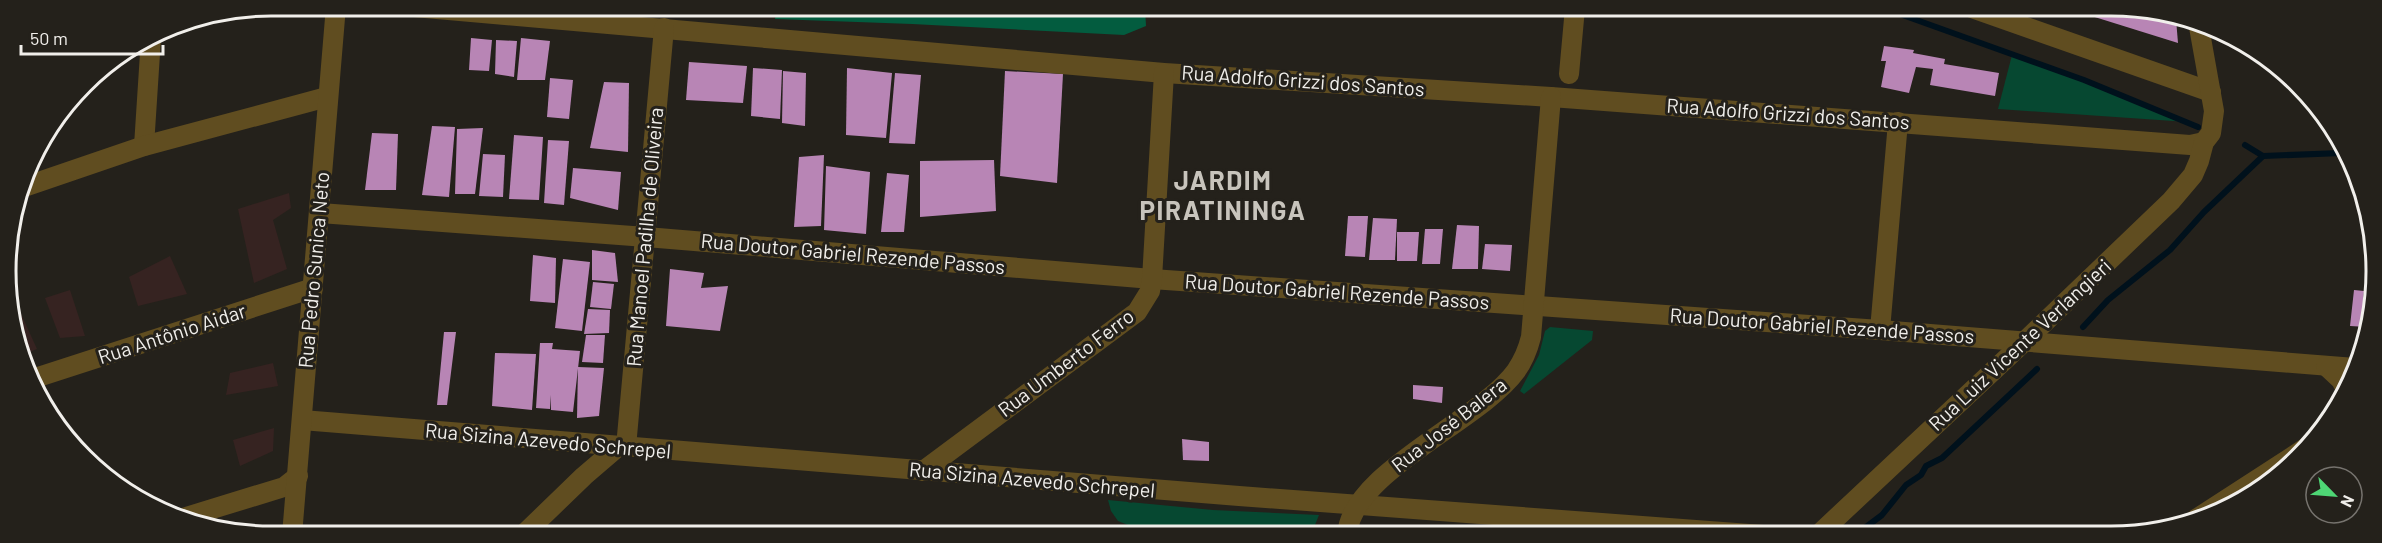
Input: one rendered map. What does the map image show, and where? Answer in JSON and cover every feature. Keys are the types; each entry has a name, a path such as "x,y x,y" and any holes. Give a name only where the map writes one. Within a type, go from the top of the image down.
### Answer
{"street":[{"name":"Rua Pedro Sunica Neto","path":"293,526 335,16"},
{"name":"Rua Adolfo Grizzi dos Santos","path":"522,16 1164,73 1551,97 2190,145 2204,142"},
{"path":"1569,74 1574,16"},
{"path":"1995,16 2211,92"},
{"name":"Rua Manoel Padilha de Oliveira","path":"623,446 646,237 664,28"},
{"name":"Rua Luiz Vicente Verlangieri","path":"1828,526 2024,342 2170,201 2193,175 2204,142 2211,134 2214,111 2200,33"},
{"path":"144,146 150,48"},
{"name":"Rua Umberto Ferro","path":"923,471 1137,312 1150,291 1164,73"},
{"path":"32,185 144,146 327,97"},
{"name":"Rua José Balera","path":"1348,526 1357,505 1384,476 1506,382 1516,371 1528,348 1551,97"},
{"path":"1880,330 1898,122"},
{"name":"Rua Doutor Gabriel Rezende Passos","path":"320,213 646,237 1152,279 1880,330 2347,367"},
{"name":"Rua Antônio Aidar","path":"40,377 313,288"},
{"path":"2326,366 2341,380"},
{"name":"Rua Sizina Azevedo Schrepel","path":"302,420 923,471 1641,526"},
{"path":"975,431 966,454 968,463 975,471 988,476"},
{"path":"574,443 584,450 588,459 584,476"},
{"path":"532,526 584,476 623,446"},
{"path":"2236,493 2268,472"},
{"path":"194,514 284,487 297,476"}],"shaded area":[{"path":"289,193 291,208 273,220 287,269 254,283 238,209"},
{"path":"170,256 187,294 138,306 129,277"},
{"path":"70,290 85,336 60,338 45,298"},
{"path":"20,311 37,349 30,352"},
{"path":"273,363 278,386 226,395 230,373"},
{"path":"274,428 273,451 240,466 233,440"}],"green space":[{"path":"776,16 1145,16 1146,26 1124,35 775,19"},
{"path":"2012,55 2188,122 1998,109"},
{"path":"1550,327 1593,331 1592,340 1524,394 1520,391 1539,355 1545,331"},
{"path":"1108,500 1213,510 1319,515 1315,526 1135,526 1118,521 1111,511"}],"building":[{"path":"2091,16 2127,17 2176,25 2178,43"},
{"path":"471,38 492,40 489,71 469,70"},
{"path":"521,38 550,41 545,80 517,80"},
{"path":"496,40 517,41 514,77 495,74"},
{"path":"1884,46 1914,50 1913,53 1945,59 1944,64 1999,73 1995,96 1930,85 1933,69 1916,67 1909,93 1881,87 1886,61 1881,61"},
{"path":"689,62 747,66 743,103 686,100"},
{"path":"753,68 782,70 780,119 751,116"},
{"path":"847,68 892,73 886,138 846,135"},
{"path":"783,71 806,73 805,126 782,123"},
{"path":"1005,71 1063,74 1057,183 1000,176"},
{"path":"895,73 921,75 915,144 889,143"},
{"path":"550,78 573,80 569,119 547,117"},
{"path":"604,82 629,83 628,152 590,148"},
{"path":"432,126 455,127 449,197 422,195"},
{"path":"483,128 475,194 455,194 457,129"},
{"path":"372,133 398,134 396,190 365,190"},
{"path":"514,135 543,137 539,200 509,199"},
{"path":"548,140 569,141 564,205 544,203"},
{"path":"483,154 505,155 503,197 479,196"},
{"path":"824,155 821,226 794,227 799,157"},
{"path":"994,160 996,211 920,217 920,161"},
{"path":"826,166 870,172 866,234 824,230"},
{"path":"573,168 621,172 618,210 570,198"},
{"path":"887,173 909,175 904,232 881,232"},
{"path":"1348,216 1368,216 1365,257 1345,256"},
{"path":"1373,218 1397,219 1395,260 1369,260"},
{"path":"1457,225 1479,226 1478,269 1452,269"},
{"path":"1425,229 1443,229 1440,264 1422,264"},
{"path":"1397,232 1419,232 1417,261 1397,261"},
{"path":"1485,244 1512,245 1510,271 1482,269"},
{"path":"592,250 615,253 618,282 592,280"},
{"path":"533,255 556,258 555,303 530,301"},
{"path":"563,259 590,262 582,331 555,328"},
{"path":"670,269 704,273 701,288 728,286 720,331 666,326"},
{"path":"593,282 614,284 611,309 590,307"},
{"path":"2354,290 2364,291 2360,327 2350,326"},
{"path":"588,309 610,310 609,333 584,334"},
{"path":"444,332 456,332 447,405 437,405"},
{"path":"586,335 605,335 603,363 582,362"},
{"path":"540,343 553,343 552,349 580,351 573,412 551,410 551,395 550,409 536,408"},
{"path":"495,353 536,354 532,410 492,406"},
{"path":"578,367 604,368 599,416 577,418"},
{"path":"1413,385 1443,387 1442,403 1413,399"},
{"path":"1182,439 1209,442 1209,461 1183,460"}],"waterway":[{"path":"1905,16 2084,80 2198,127"},
{"path":"2245,145 2263,156"},
{"path":"2083,327 2108,300 2170,250 2204,212 2263,156 2336,153"},
{"path":"1867,526 1882,515 1906,485 1921,475 1926,466 1942,458 2037,369"}],"district":[{"name":"JARDIM PIRATININGA","path":"1223,196"}]}
